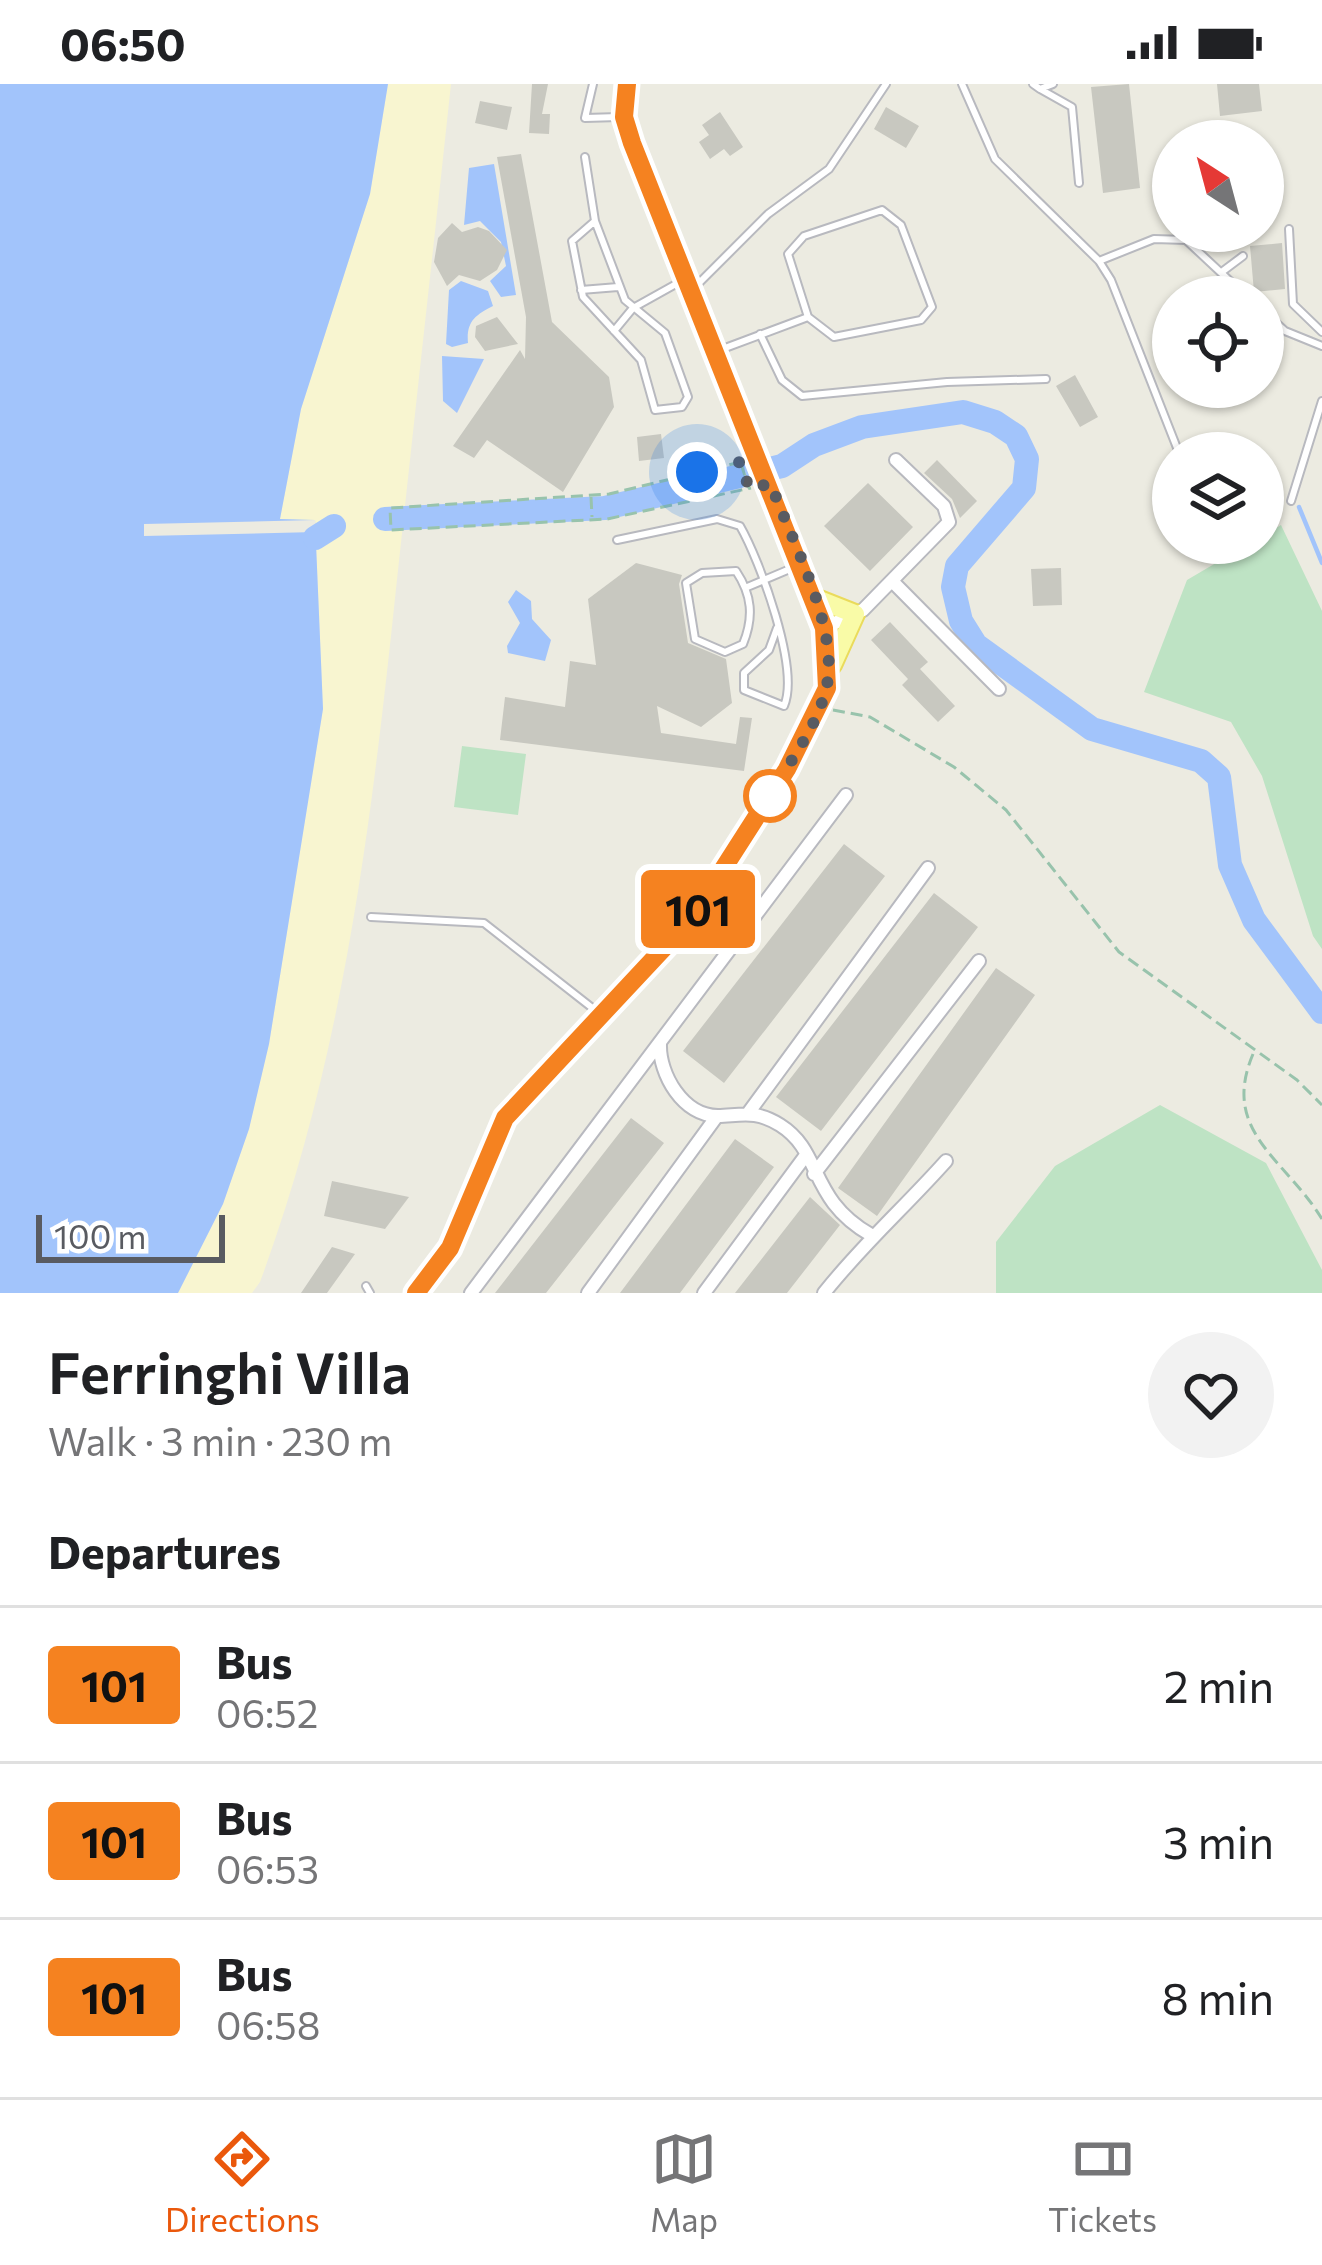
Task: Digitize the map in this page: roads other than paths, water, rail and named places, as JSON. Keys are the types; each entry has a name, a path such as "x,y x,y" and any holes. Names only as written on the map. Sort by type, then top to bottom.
{"main road":[{"path":"627,84 624,117 717,351 750,459 771,484 824,628 828,674"},
{"path":"416,1293 450,1248 505,1118 691,919 820,708 828,674 855,614 812,596"}],"street":[{"path":"824,628 855,614 949,522 944,506 896,460"},
{"path":"892,581 999,689"},
{"path":"471,1293 846,795"},
{"path":"749,1112 928,868"},
{"path":"704,902 744,930"},
{"path":"691,919 731,948"},
{"path":"814,1174 979,961"},
{"path":"660,1042 662,1067 689,1105 717,1116 749,1112 790,1131 802,1141 830,1204 871,1235"},
{"path":"588,1293 717,1116"},
{"path":"704,1293 806,1155"},
{"path":"824,1293 871,1235 887,1227 946,1160"}],"lane":[{"path":"593,84 585,118 624,117"},
{"path":"613,332 633,308 690,284 768,214 829,169 886,84"},
{"path":"962,84 995,159 1100,261 1170,432"},
{"path":"1036,86 1053,84"},
{"path":"1036,86 1072,107 1079,183"},
{"path":"585,157 595,221 618,287 633,308 668,339 686,406 655,410 641,360 581,290 572,242 595,221"},
{"path":"870,211 894,215 931,298 928,315 845,338 825,332 808,316 789,267 794,243 870,211"},
{"path":"1288,229 1293,304 1322,340"},
{"path":"1100,261 1175,237 1195,245 1228,276"},
{"path":"1223,271 1244,256"},
{"path":"581,290 618,287"},
{"path":"717,351 808,316"},
{"path":"1284,330 1322,340"},
{"path":"760,334 782,380 802,396 947,382 1046,380"},
{"path":"1292,501 1322,401"},
{"path":"617,540 729,519 746,536 761,582 777,628 787,658 784,706 744,690 744,673 769,650 777,628"},
{"path":"745,588 800,565"},
{"path":"732,571 745,588 752,605 743,644 725,652 697,641 688,581 702,573 732,571"},
{"path":"370,917 484,923 603,1016"}],"water":[{"path":"0,84 388,84 370,194 301,409 280,519 315,520 323,709 269,1044 249,1129 223,1204 178,1293 0,1293"},
{"path":"494,164 516,295 501,297 490,281 506,266 501,242 480,221 464,225 469,168"},
{"path":"461,281 488,291 493,306 473,320 468,343 452,347 446,344 449,290"},
{"path":"442,356 484,359 457,413 443,401"},
{"path":"516,590 531,601 532,619 551,640 545,661 508,653 520,623 508,602"}],"waterway":[{"path":"385,519 605,508 782,466 814,445 862,427 963,412 995,422 1016,436 1027,459 1024,488 957,566 953,587 961,621 976,645 1092,729 1201,761 1219,777 1230,865 1254,920 1322,1012"},
{"path":"1299,507 1322,563"},
{"path":"315,538 334,526"}]}
